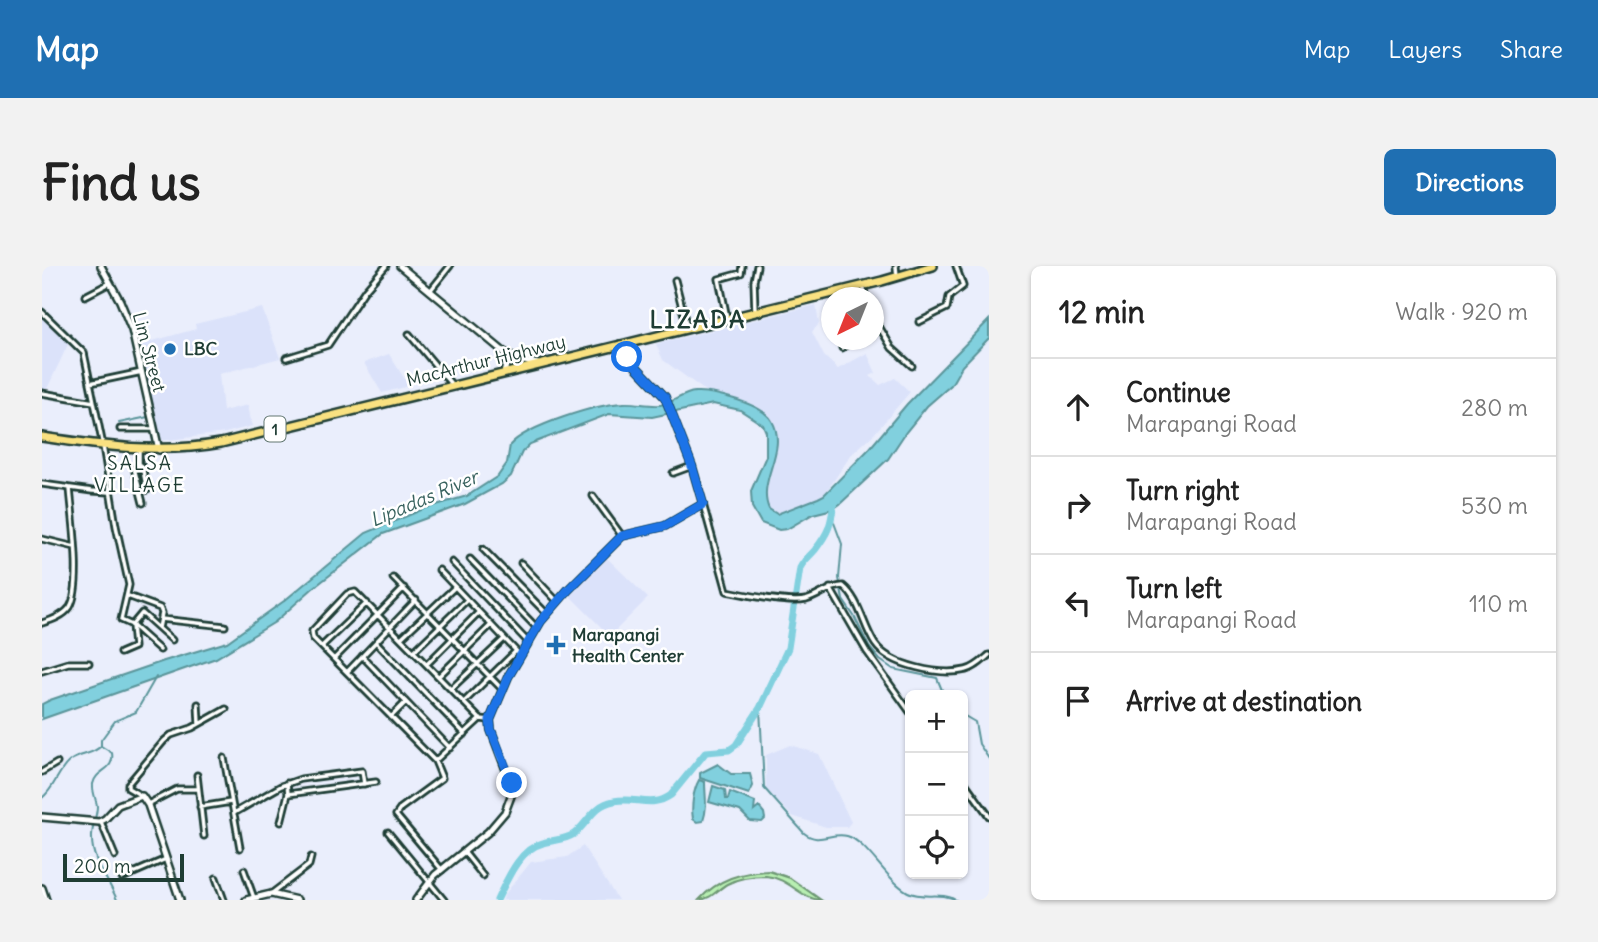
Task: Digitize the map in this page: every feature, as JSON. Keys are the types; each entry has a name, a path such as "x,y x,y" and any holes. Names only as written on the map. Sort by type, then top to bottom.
{"highway":[{"name":"MacArthur Highway","path":"42,437 103,446 159,450 221,443 933,266"}],"street":[{"name":"Lim Street","path":"101,266 132,330 159,450"},
{"path":"286,358 328,345 365,290 386,266"},
{"path":"400,266 504,352 520,360 538,364"},
{"path":"430,291 450,266"},
{"path":"727,318 719,279 741,273 742,266"},
{"path":"755,311 754,281 757,266"},
{"path":"896,266 897,277"},
{"path":"919,322 947,308 949,297 963,286 956,266"},
{"path":"675,280 687,327"},
{"path":"85,296 110,283"},
{"path":"42,312 83,351 128,578 128,596 121,620 132,625 160,650"},
{"path":"410,334 452,385"},
{"path":"884,336 892,348 912,366"},
{"path":"620,344 624,354 659,388 667,401 692,466 727,591 803,600 841,586 852,596 876,645 889,659 945,672 967,670 989,655"},
{"path":"504,352 507,361 504,373"},
{"path":"90,383 142,372"},
{"path":"42,393 94,402"},
{"path":"120,429 155,429"},
{"path":"139,449 139,464 142,466 146,490 140,492 143,502"},
{"path":"673,473 692,466"},
{"path":"42,484 110,492"},
{"path":"42,615 43,623 66,612 75,590 75,547 70,488"},
{"path":"593,496 622,536"},
{"path":"464,702 518,653 557,601 622,536 665,526 703,504"},
{"path":"42,539 75,547"},
{"path":"483,549 547,614"},
{"path":"470,559 537,628"},
{"path":"452,562 528,642"},
{"path":"521,563 557,601"},
{"path":"439,570 518,653"},
{"path":"393,578 502,689"},
{"path":"401,638 455,587"},
{"path":"334,659 404,588"},
{"path":"831,588 867,652 905,705"},
{"path":"442,870 396,816 401,808 442,778 435,761 311,633 347,594 355,592 480,719 490,720"},
{"path":"128,596 158,606 161,610 159,628"},
{"path":"347,672 416,600"},
{"path":"414,651 467,600"},
{"path":"322,646 366,603"},
{"path":"427,664 479,612"},
{"path":"120,653 134,647 132,625 142,613 172,640"},
{"path":"161,619 225,626"},
{"path":"439,677 491,625"},
{"path":"451,689 503,639"},
{"path":"376,642 465,734"},
{"path":"416,900 429,882 499,821 511,796 512,783 491,730 490,720 518,653"},
{"path":"362,656 450,748"},
{"path":"42,671 68,663 89,663"},
{"path":"391,717 406,702"},
{"path":"198,704 199,724"},
{"path":"180,900 148,805 142,796 128,788 129,783 168,738 226,709"},
{"path":"435,761 480,719"},
{"path":"224,758 240,848"},
{"path":"42,772 57,763"},
{"path":"234,813 288,783 321,775 362,771 363,784"},
{"path":"197,775 204,836"},
{"path":"288,794 376,782"},
{"path":"281,821 288,783"},
{"path":"968,787 989,816"},
{"path":"148,805 177,789 198,789"},
{"path":"42,817 96,822 118,805 142,796"},
{"path":"200,807 232,802"},
{"path":"96,822 115,856"},
{"path":"388,832 444,900"},
{"path":"464,852 483,876"},
{"path":"246,900 271,894 309,865 311,857"},
{"path":"122,878 166,859"},
{"path":"244,870 254,899"},
{"path":"216,878 223,900"},
{"path":"42,888 46,900"},
{"path":"271,894 297,900"}],"shaded area":[{"path":"816,305 819,324 812,332 824,356 838,369 867,353 876,373 870,376 880,385 895,378 910,392 874,434 851,455 824,495 777,514 769,509 765,496 777,446 774,425 766,413 708,393 663,360 656,344"},
{"path":"262,308 280,358 219,374 223,411 248,405 252,426 225,433 160,441 138,345 196,329 195,324"},
{"path":"42,315 70,340 46,391 42,391"},
{"path":"389,354 409,386 382,393 364,363"},
{"path":"605,556 648,598 610,636 568,594"},
{"path":"790,745 819,754 851,822 847,827 826,827 792,816 766,789 766,755"},
{"path":"583,846 618,900 503,900 504,895 531,862 567,857"}],"green space":[{"path":"769,871 790,878 821,900 808,897 782,881 766,876 736,880 699,900 714,887 731,878"}],"water":[{"path":"989,320 989,338 962,366 951,385 927,406 888,459 833,509 813,514 787,529 779,530 761,523 752,507 751,491 766,456 766,432 763,425 740,410 713,404 652,417 609,414 530,444 522,452 511,476 502,484 465,504 383,534 312,589 275,622 216,658 42,719 42,704 50,700 227,642 284,601 366,533 426,508 467,496 498,476 507,463 510,445 518,438 580,412 623,403 660,405 695,392 737,400 767,415 776,432 777,443 766,488 769,509 777,514 818,498 870,448 907,404"},
{"path":"718,764 731,774 750,774 753,786 749,794 700,778 700,773"},
{"path":"699,780 705,782 706,806 703,821 697,822 693,819 692,804"},
{"path":"713,786 725,790 726,799 730,792 755,802 754,811 759,807 765,819 762,822 750,821 740,811 709,802"}],"waterway":[{"path":"119,423 148,417"},
{"path":"497,900 515,866 535,846 574,834 596,810 607,803 664,799 671,795 706,752 729,750 736,745 760,708 788,648 800,568 826,533 834,502"},
{"path":"833,520 842,544 839,578 843,600 869,647 880,660 893,669 937,678 942,690"},
{"path":"117,900 93,848 92,835 97,806 93,784 112,759 112,753 101,746 101,740 115,721 136,712 156,677"},
{"path":"760,708 764,788 804,833 815,838 841,835 854,839 908,892 956,900"},
{"path":"968,718 975,722 979,744 989,759"},
{"path":"42,798 70,761 101,746"}],"place":[{"name":"LBC","path":"170,349"},
{"name":"Marapangi Health Center","path":"556,645"}],"district":[{"name":"LIZADA","path":"698,320"},
{"name":"SALSA VILLAGE","path":"140,474"}],"route":[{"path":"512,783 491,730 490,720 508,677 541,621 557,601 622,536 673,523 703,504 692,466 665,397 627,357"}],"water label":[{"name":"Lipadas River","path":"424,498"}]}
